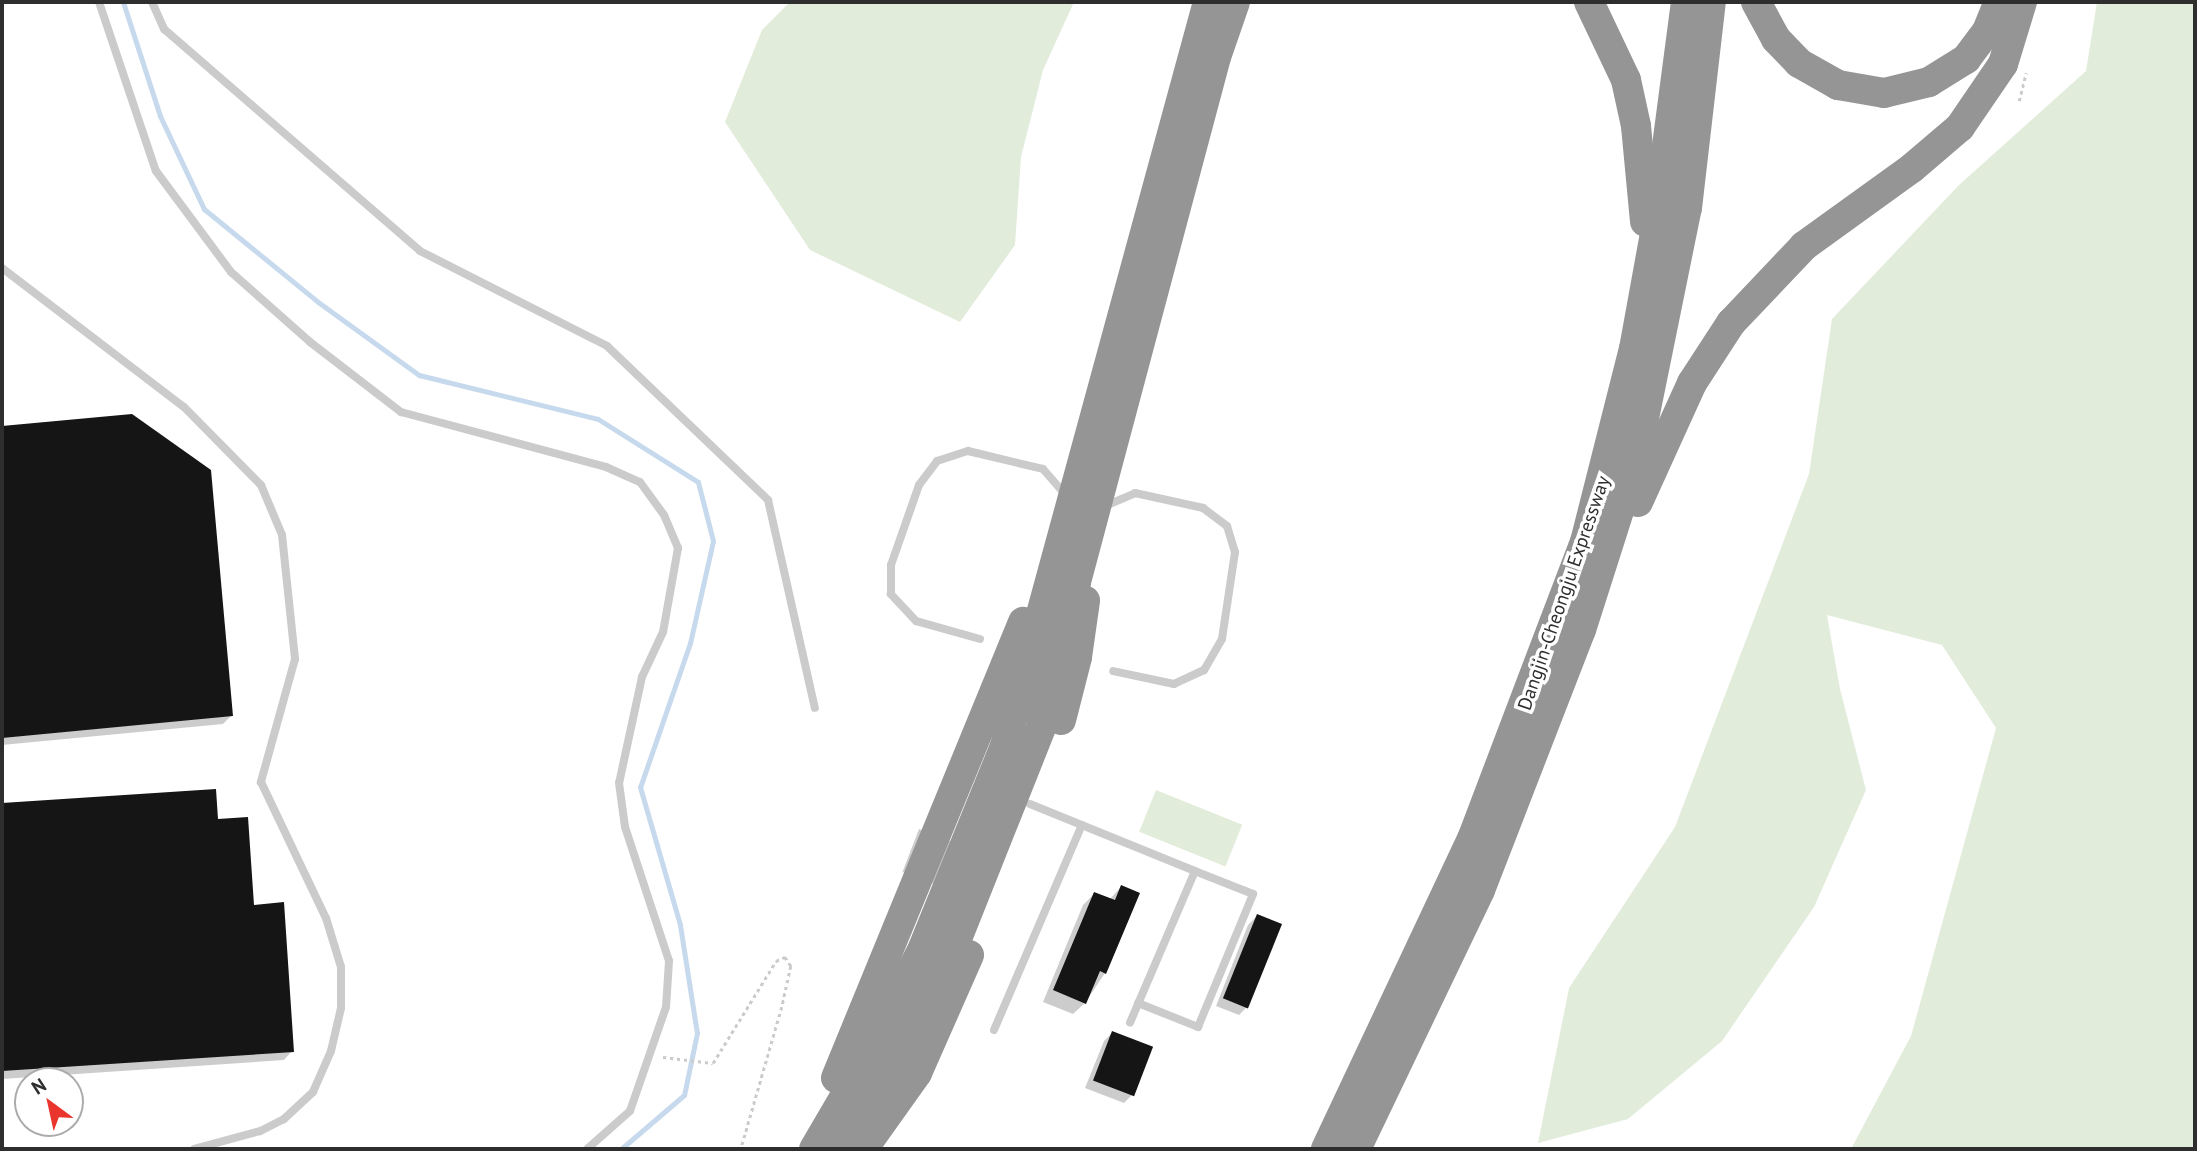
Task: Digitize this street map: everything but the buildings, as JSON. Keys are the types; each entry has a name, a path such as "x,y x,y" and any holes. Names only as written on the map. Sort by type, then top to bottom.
{"highway":[{"path":"844,1149 924,993 1015,770 1056,648 1079,516 1208,2"},
{"path":"814,1149 865,1062 923,948 984,800 1015,716 1079,516 1216,57 1235,2"},
{"path":"1216,57 1244,2"},
{"path":"1590,2 1620,62 1636,126 1646,284"},
{"name":"Dangjin-Cheongju Expressway","path":"1326,1149 1442,910 1531,692 1609,460 1646,284 1686,2"},
{"name":"Dangjin-Cheongju Expressway","path":"1356,1149 1480,890 1581,630 1640,438 1662,336 1687,208 1711,2"},
{"path":"1756,2 1776,39 1799,63 1838,85 1884,93 1929,82 1966,59 1987,32 1999,2"},
{"path":"1581,630 1674,421 1721,338 1798,251 1912,169 1960,127 2003,64 2022,2"},
{"path":"863,1149 903,1097 936,1036 1030,804 1073,679 1082,633 1079,516"},
{"path":"801,1149 864,1016 1079,516"},
{"path":"807,1149 883,1009 934,887 1079,516"},
{"path":"850,1149 920,1030 1041,733 1071,637 1079,516"}],"lane":[{"path":"99,2 156,171 231,272 310,342 401,412 606,467 640,482 664,515 678,548 675,584 663,632 642,677 619,783 625,827 669,961 666,1007 630,1111 587,1149"},
{"path":"152,2 164,29 420,251 607,346 768,500 815,708"},
{"path":"2,268 184,407 261,485 282,535 295,659 261,782 326,918 341,967 341,1008 331,1051 313,1092 284,1119 260,1131 194,1149"},
{"path":"980,639 916,621 891,594 891,565 923,477 953,453 977,452 1047,471 1079,516 1117,497 1144,493 1209,510 1227,526 1235,545 1222,639 1204,670 1174,684 1113,671"},
{"path":"1030,804 1253,894 1198,1027 1138,1003"},
{"path":"994,1030 1082,825"},
{"path":"1130,1023 1195,871"}],"path":[{"path":"650,1055 695,1063 713,1063 776,961 785,957 791,967 782,1007 741,1149"}],"green space":[{"path":"790,2 1074,2 1043,70 1021,157 1015,245 960,322 810,250 725,122 762,30"},
{"path":"2097,2 2195,2 2195,1149 1851,1149 1911,1036 1996,728 1942,645 1827,615 1840,689 1866,790 1814,907 1722,1041 1628,1119 1538,1143 1569,988 1675,827 1809,474 1832,319 1959,185 2086,71"},
{"path":"1156,790 1242,825 1225,867 1139,832"}],"waterway":[{"path":"123,2 160,116 204,209 318,302 419,375 598,419 698,482 713,541 690,643 640,787 680,925 697,1033 684,1095 621,1149"}]}
